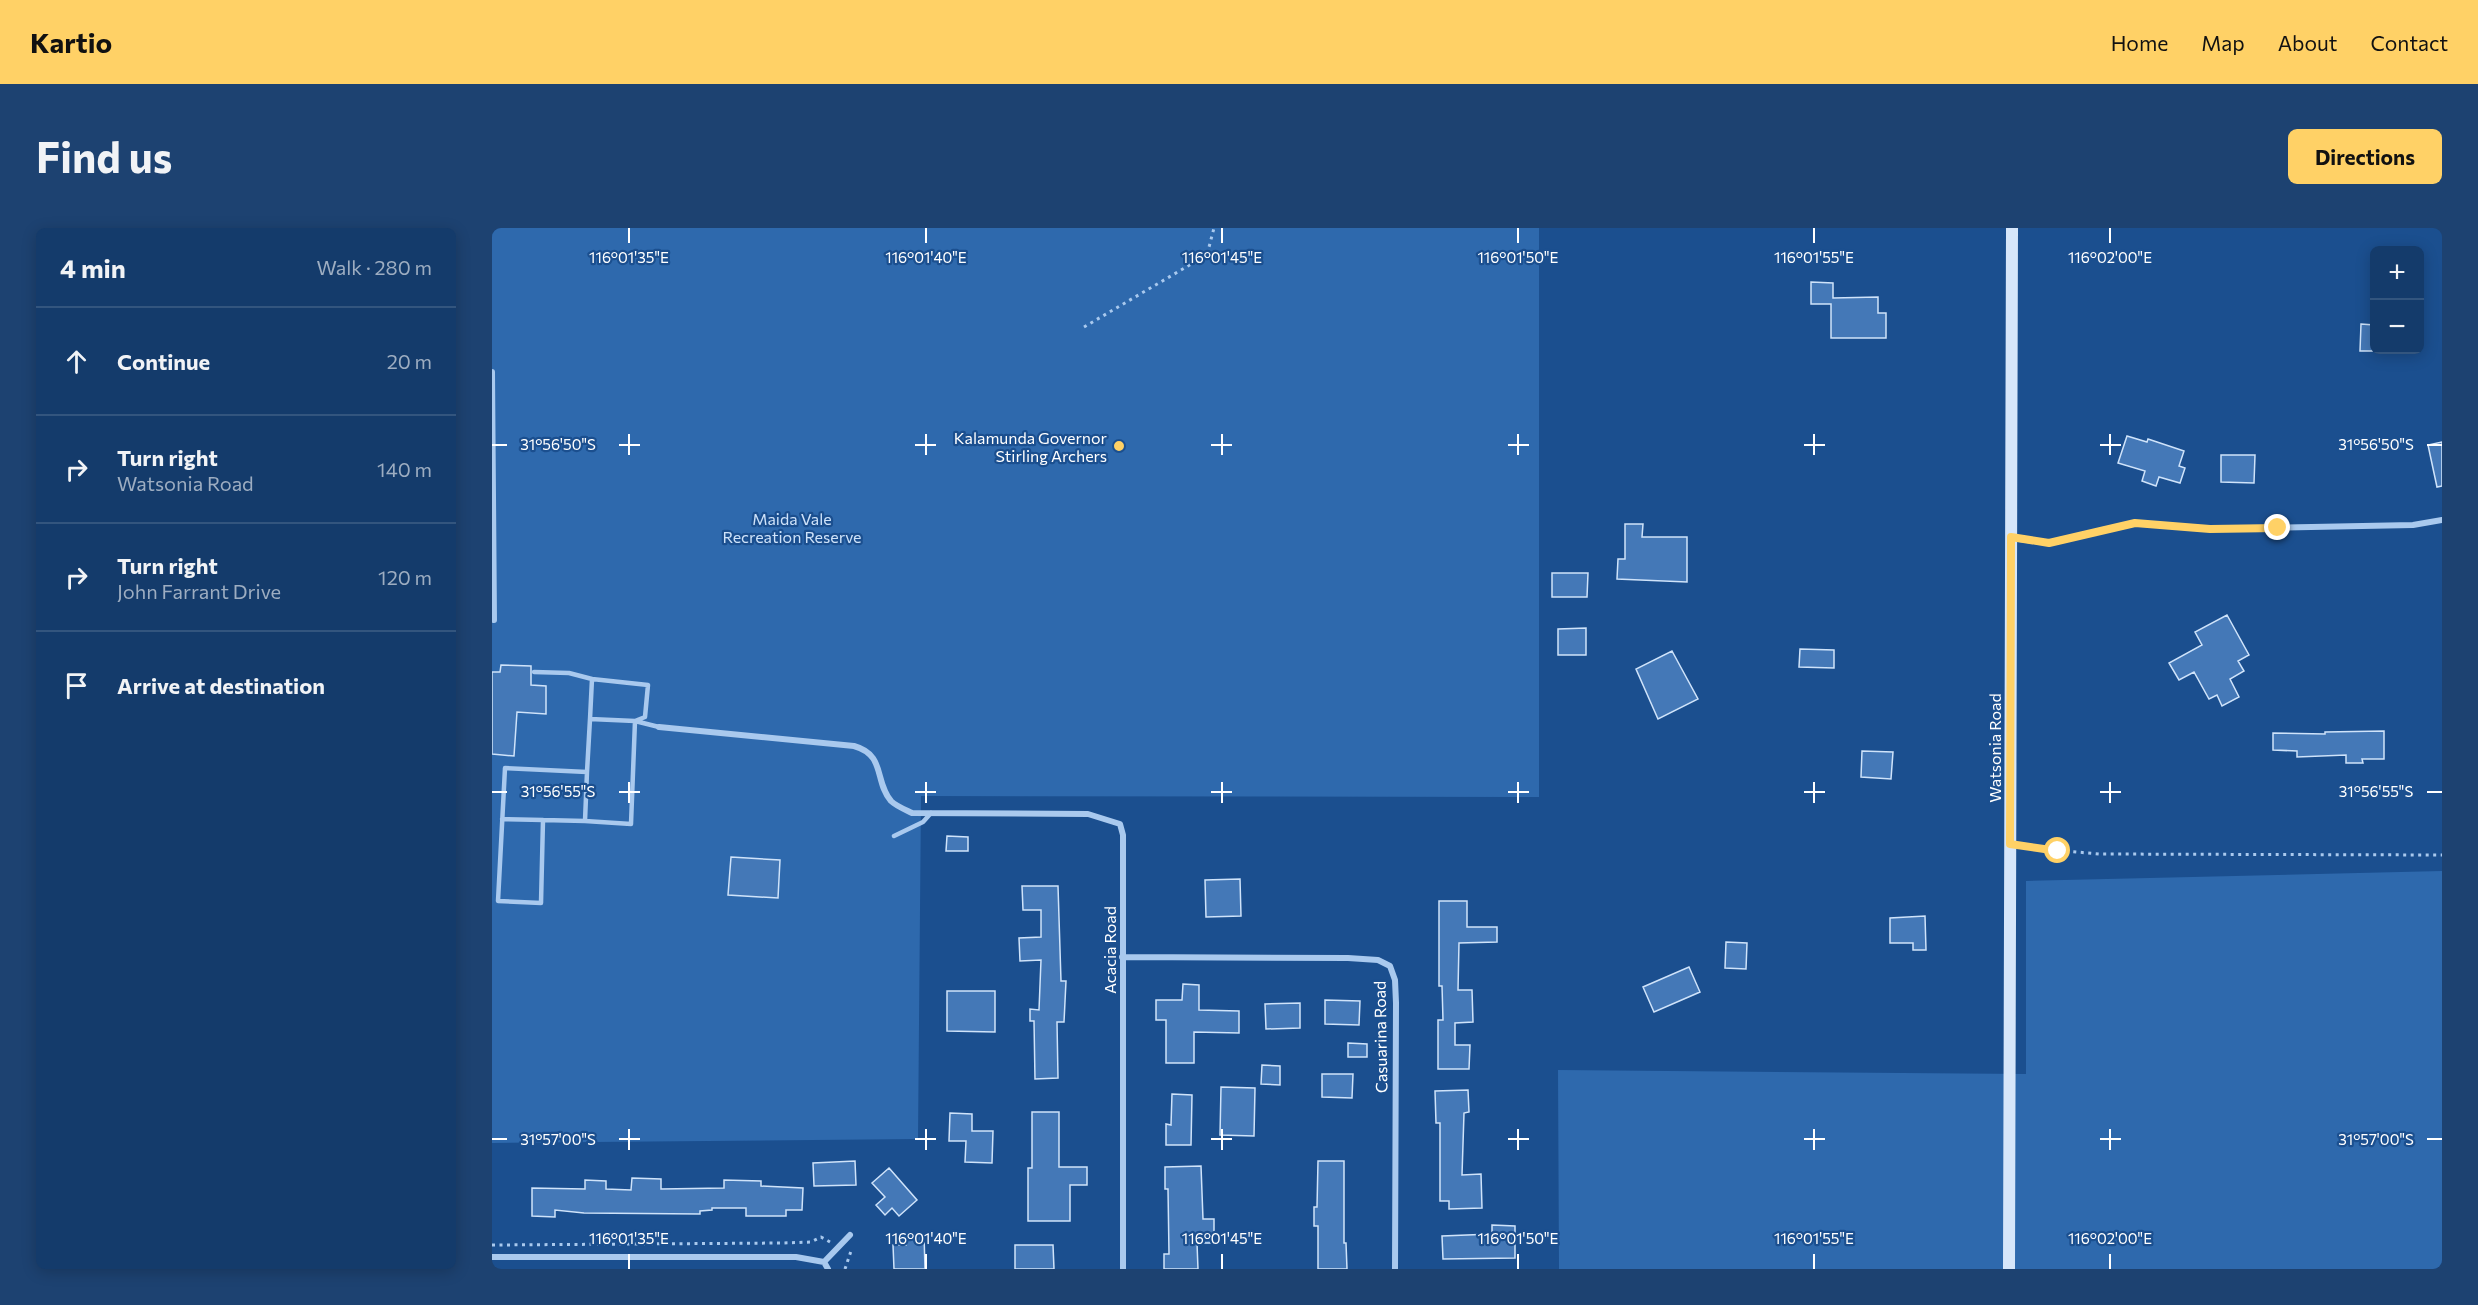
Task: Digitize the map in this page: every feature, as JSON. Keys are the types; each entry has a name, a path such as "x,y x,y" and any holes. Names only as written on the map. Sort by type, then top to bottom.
{"street":[{"name":"Watsonia Road","path":"2009,1269 2012,228"},
{"path":"492,372 494,620"},
{"path":"2011,537 2049,543 2135,523 2210,529 2413,525 2442,520"},
{"path":"659,727 866,749 874,758 892,801 912,813 930,813"},
{"name":"Acacia Road","path":"930,813 1088,814 1120,824 1123,835 1123,1269"},
{"name":"Casuarina Road","path":"1122,957 1348,958 1378,960 1390,966 1395,980 1396,1003 1395,1269"},
{"path":"824,1262 850,1235"},
{"path":"492,1257 796,1257 824,1262"},
{"path":"824,1262 828,1269"}],"lane":[{"path":"534,672 568,673 592,679 648,685 645,717 635,720"},
{"path":"585,821 592,679"},
{"path":"590,718 635,720 659,727"},
{"path":"502,819 631,824 635,720"},
{"path":"543,820 541,903 498,901 505,768 587,772"},
{"path":"894,836 923,822 930,813"}],"path":[{"path":"1084,327 1193,263 1208,251 1214,228"},
{"path":"2010,844 2099,854 2442,855"},
{"path":"492,1245 783,1244 811,1242 821,1237 850,1252"},
{"path":"846,1269 850,1252 855,1245"}],"green space":[{"name":"Maida Vale Recreation Reserve","path":"492,228 1539,228 1539,797 921,796 918,1139 492,1143"},
{"path":"2442,871 2442,1269 1559,1269 1558,1070 2026,1074 2026,881"}],"building":[{"path":"1811,282 1833,283 1833,298 1878,297 1878,313 1886,313 1886,338 1831,338 1831,304 1811,304"},
{"path":"2361,324 2370,325 2370,351 2360,351"},
{"path":"2127,436 2147,442 2148,439 2184,451 2179,466 2185,468 2180,483 2159,477 2156,486 2142,481 2145,471 2118,463"},
{"path":"2442,442 2442,486 2437,487 2428,445"},
{"path":"2221,455 2255,455 2254,483 2221,482"},
{"path":"1625,524 1643,524 1642,537 1687,537 1687,582 1617,579 1618,559 1625,559"},
{"path":"1552,573 1588,573 1587,597 1552,597"},
{"path":"2227,615 2249,655 2238,661 2244,671 2230,679 2239,697 2222,706 2217,695 2209,699 2194,672 2179,680 2169,663 2202,645 2195,632"},
{"path":"1586,628 1586,655 1558,655 1558,629"},
{"path":"1800,649 1834,650 1834,668 1799,667"},
{"path":"1672,651 1698,699 1658,719 1636,669"},
{"path":"501,665 531,666 531,685 546,686 546,714 517,712 514,756 492,754 492,672 500,672"},
{"path":"2384,731 2384,759 2362,759 2363,763 2346,763 2346,755 2297,757 2297,751 2273,750 2273,733 2325,734 2325,732"},
{"path":"1862,751 1893,752 1891,779 1861,777"},
{"path":"947,836 968,837 968,851 946,851"},
{"path":"731,857 780,860 778,898 728,895"},
{"path":"1240,879 1241,916 1206,917 1205,880"},
{"path":"1022,886 1058,886 1061,981 1066,981 1064,1022 1057,1022 1058,1078 1035,1079 1034,1021 1030,1021 1030,1009 1039,1010 1041,960 1020,961 1019,938 1041,937 1041,910 1023,910"},
{"path":"1439,901 1467,901 1467,927 1497,927 1497,942 1459,943 1458,990 1472,990 1473,1022 1455,1023 1455,1045 1470,1045 1469,1069 1438,1069 1438,1020 1443,1020 1442,986 1439,986"},
{"path":"1925,916 1926,950 1913,950 1913,943 1890,943 1890,918"},
{"path":"1726,942 1747,943 1746,969 1725,968"},
{"path":"1689,967 1700,992 1654,1012 1643,987"},
{"path":"1183,984 1199,985 1199,1010 1239,1011 1239,1033 1194,1032 1194,1063 1166,1063 1166,1020 1156,1020 1156,1000 1182,1000"},
{"path":"947,991 995,991 995,1032 947,1031"},
{"path":"1325,1000 1360,1001 1359,1025 1325,1024"},
{"path":"1300,1003 1300,1028 1266,1029 1265,1004"},
{"path":"1348,1043 1367,1044 1367,1057 1348,1057"},
{"path":"1262,1065 1280,1066 1280,1085 1261,1084"},
{"path":"1322,1074 1353,1074 1352,1098 1322,1097"},
{"path":"1221,1087 1255,1088 1254,1136 1220,1135"},
{"path":"1468,1090 1469,1112 1464,1113 1462,1175 1481,1174 1482,1208 1449,1209 1449,1201 1440,1201 1440,1123 1436,1123 1435,1091"},
{"path":"1172,1094 1192,1095 1191,1145 1166,1145 1166,1124 1171,1125"},
{"path":"1032,1112 1059,1112 1059,1167 1087,1167 1087,1185 1070,1185 1070,1221 1028,1221 1028,1168 1032,1168"},
{"path":"950,1113 972,1114 972,1131 993,1131 992,1163 965,1162 966,1141 949,1141"},
{"path":"855,1161 856,1185 814,1186 813,1163"},
{"path":"1318,1161 1344,1161 1344,1243 1346,1243 1347,1269 1318,1269 1318,1226 1314,1226 1314,1207 1317,1207"},
{"path":"1201,1166 1203,1219 1214,1219 1214,1243 1197,1243 1198,1269 1164,1269 1164,1254 1169,1254 1168,1189 1165,1189 1165,1167"},
{"path":"889,1168 917,1200 899,1216 892,1208 885,1215 876,1205 885,1197 872,1183"},
{"path":"632,1178 661,1179 661,1189 724,1188 724,1180 761,1181 761,1186 803,1188 802,1210 786,1210 786,1216 746,1216 746,1208 712,1208 712,1210 700,1211 700,1214 584,1213 555,1210 555,1217 532,1216 532,1188 585,1189 585,1180 606,1181 606,1189 631,1190"},
{"path":"1492,1225 1515,1226 1515,1258 1443,1259 1442,1236 1492,1234"},
{"path":"906,1234 924,1234 925,1269 894,1269 893,1245 906,1245"},
{"path":"1015,1245 1053,1245 1054,1269 1015,1269"}],"place":[{"name":"Kalamunda Governor Stirling Archers","path":"1119,446"}],"route":[{"path":"2058,851 2010,844 2011,537 2049,543 2135,523 2210,529 2278,528"}]}
